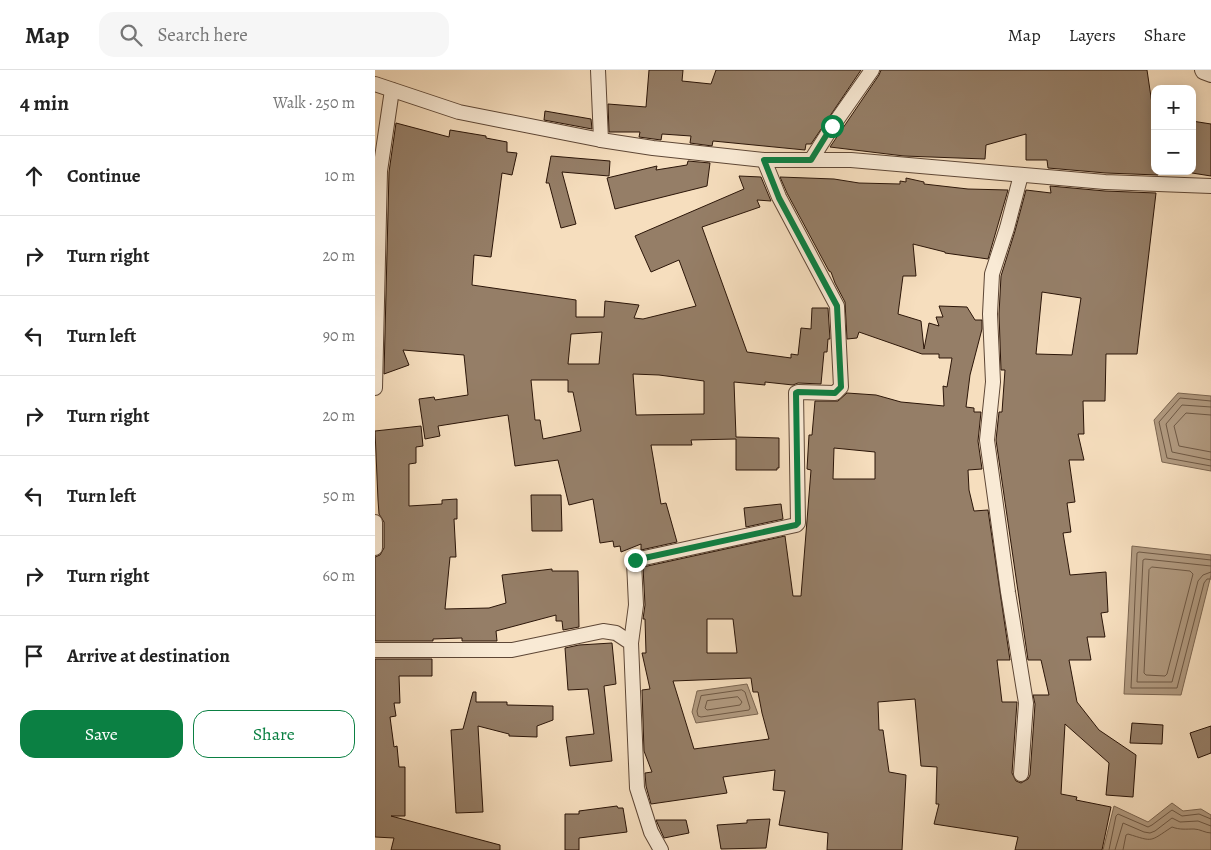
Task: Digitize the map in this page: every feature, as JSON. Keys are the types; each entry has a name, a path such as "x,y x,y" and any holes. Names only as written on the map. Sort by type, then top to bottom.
{"street":[{"path":"598,70 601,140"},
{"path":"811,160 832,126 873,70"},
{"path":"1202,70 1211,75"},
{"path":"375,84 459,112 601,140 653,148 764,160 851,160 1105,182 1211,186"},
{"path":"375,388 380,171 392,90"},
{"path":"661,850 651,832 637,788 631,643 637,605 633,562 635,560 796,525 798,523 796,393 835,393 841,387 837,306 779,198 764,160"},
{"path":"1021,175 992,274 990,314 993,382 987,440 1007,592 1025,703 1021,774"},
{"path":"375,522 375,548"},
{"path":"375,650 512,650 603,631 616,633 631,643"}],"water":[{"path":"1178,393 1211,396 1211,471 1162,462 1154,420"},
{"path":"1132,546 1211,555 1211,575 1181,695 1124,694"},
{"path":"747,684 758,714 696,723 692,712 697,691"},
{"path":"1172,803 1183,811 1201,809 1211,815 1211,850 1103,850 1114,806 1148,822"}],"building":[{"path":"649,70 683,70 682,81 711,84 716,70 861,70 811,144 806,144 805,150 713,141 712,146 690,143 691,136 662,134 661,140 639,137 640,132 609,132 608,104 646,107"},
{"path":"881,70 1147,70 1151,97 1151,175 1048,168 1047,160 1026,160 1026,134 986,145 985,159 904,156 830,147"},
{"path":"545,111 591,119 592,129 544,120"},
{"path":"1196,122 1211,124 1211,176 1196,174"},
{"path":"396,123 449,137 450,130 486,136 486,138 507,142 507,152 517,153 512,175 502,173 491,257 474,255 472,285 576,300 576,317 604,317 605,301 639,305 634,318 643,319 696,306 679,260 651,272 635,236 744,189 739,176 761,177 771,201 757,200 760,207 702,227 747,352 791,358 791,354 798,355 801,328 811,329 812,308 828,308 830,339 828,339 827,352 824,352 821,384 798,383 793,385 765,382 765,385 734,382 736,437 779,438 779,468 777,470 736,470 736,439 691,440 692,445 651,445 661,504 666,503 677,542 641,550 641,544 621,552 620,546 614,547 613,541 600,543 593,499 569,505 558,460 515,466 508,415 438,426 440,436 425,439 419,399 434,397 435,400 468,395 464,355 403,350 409,365 384,374 389,172","holes":["602,332 599,364 568,364 571,334","633,374 659,375 704,381 704,414 636,415","531,380 568,380 568,392 573,392 581,431 543,439 540,420 535,420"]},
{"path":"551,156 610,161 609,176 562,172 576,224 561,228 549,183 546,183"},
{"path":"688,161 710,163 707,186 615,209 607,178 657,166 656,170 687,165"},
{"path":"780,177 900,184 900,181 906,182 906,178 924,182 924,184 968,189 1008,190 988,259 945,253 913,244 916,276 903,276 898,314 921,321 924,349 929,323 939,326 936,317 943,317 939,306 967,307 975,320 982,320 982,329 970,375 966,407 974,408 974,412 981,412 978,441 982,469 968,470 969,490 974,511 988,510 1010,660 997,660 1002,702 1017,702 1012,773 1016,781 1021,783 1028,779 1030,775 1035,704 1033,695 1049,695 1041,660 1028,660 996,440 999,412 1002,412 1005,370 1001,370 999,314 1001,276 1026,190 1051,193 1050,186 1156,193 1137,354 1106,354 1105,401 1083,401 1084,434 1078,434 1084,460 1069,460 1075,502 1067,503 1071,532 1063,533 1070,575 1106,572 1108,612 1101,613 1105,637 1087,637 1091,660 1069,660 1077,702 1099,730 1136,755 1133,797 1106,795 1109,763 1065,724 1061,794 1077,797 1076,800 1111,807 1102,850 1015,850 1018,837 934,824 939,804 936,804 937,767 921,766 915,699 878,702 879,730 883,730 889,772 906,775 902,850 827,850 828,833 779,825 785,791 773,790 775,770 723,777 727,793 651,804 645,773 652,772 644,751 642,690 650,689 642,653 646,653 645,619 643,619 645,605 643,567 785,536 793,596 801,596 811,470 807,469 809,435 812,435 815,401 838,401 847,393 876,395 901,402 944,406 943,386 947,387 952,358 939,358 939,354 922,354 859,332 857,338 847,339 845,302 831,272","holes":["1042,292 1081,298 1072,355 1036,354","834,448 875,452 875,479 833,479","707,619 733,619 737,653 707,653","751,678 753,692 758,692 769,739 694,749 673,681"]},
{"path":"421,426 423,446 416,447 416,463 409,464 409,506 442,504 442,500 457,499 457,519 454,519 456,557 450,557 445,609 489,608 506,603 502,575 552,569 552,571 578,571 579,627 563,630 562,621 556,621 556,615 496,631 497,641 462,641 462,638 433,639 433,641 375,641 375,557 380,555 384,548 384,522 379,514 375,431"},
{"path":"531,495 561,495 562,531 532,531"},
{"path":"781,504 783,519 746,527 744,508"},
{"path":"612,643 616,684 604,686 612,761 570,766 566,737 594,734 588,689 568,690 565,648 579,645"},
{"path":"375,659 432,659 432,676 399,676 400,703 394,703 396,716 390,717 394,747 397,746 399,767 405,767 405,816 391,816 500,845 500,850 391,850 394,838 375,837"},
{"path":"473,692 476,692 476,702 507,702 507,705 553,706 553,720 537,726 537,737 509,736 509,734 478,726 483,812 456,813 451,730 463,729"},
{"path":"1132,723 1163,725 1162,744 1130,743"},
{"path":"1211,726 1211,753 1198,758 1190,733"},
{"path":"617,806 618,808 623,808 627,832 579,838 579,850 565,850 565,814 579,814 579,811"},
{"path":"770,819 766,848 721,849 717,825 747,823 747,820"},
{"path":"656,820 686,820 689,833 664,838"}],"route":[{"path":"635,560 796,525 798,523 796,393 835,393 841,387 837,306 779,198 764,160 811,160 832,126"}]}
